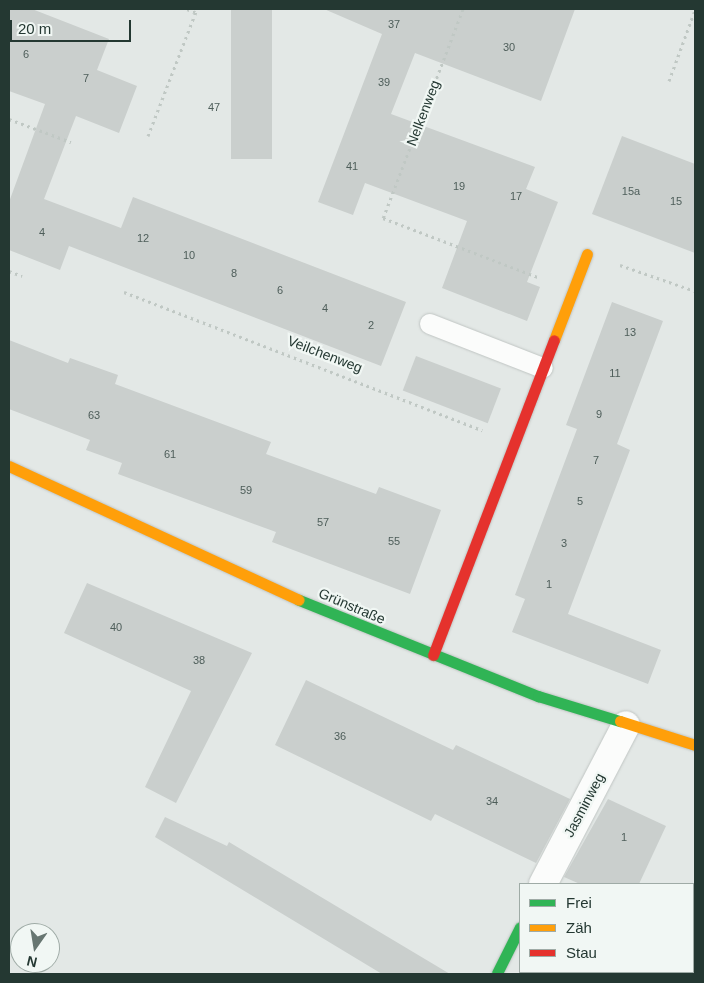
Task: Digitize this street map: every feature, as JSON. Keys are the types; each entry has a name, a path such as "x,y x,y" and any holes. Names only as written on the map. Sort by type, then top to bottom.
{"street":[{"path":"433,655 587,254"},
{"name":"Grünstraße","path":"9,466 239,574 433,655 626,725 695,745"},
{"name":"Jasminweg","path":"544,883 626,725"},
{"path":"497,973 519,929"}],"lane":[{"path":"430,324 543,368"}],"path":[{"path":"148,136 196,10 187,9"},
{"name":"Nelkenweg","path":"463,9 383,218 573,291"},
{"path":"668,81 695,10"},
{"path":"9,119 71,142"},
{"path":"587,254 695,291"},
{"path":"9,271 22,276"},
{"name":"Veilchenweg","path":"124,292 516,443"}],"building":[{"path":"9,9 32,9 109,39 97,70 137,86 119,133 76,116 44,199 121,228 133,197 406,302 381,366 69,246 60,270 9,250 9,202 45,104 9,91"},
{"path":"231,9 272,9 272,159 231,159"},
{"path":"324,9 575,9 541,101 415,53 391,114 535,167 526,189 558,202 527,282 540,287 527,321 442,288 467,221 365,183 353,215 318,202 382,34"},
{"path":"622,136 695,164 695,253 592,214"},
{"path":"612,302 663,321 617,444 630,450 568,614 661,650 648,684 512,632 525,599 515,595 577,429 566,425"},
{"path":"9,340 68,363 70,358 118,375 115,384 271,442 266,454 376,494 379,487 441,510 410,594 272,542 276,532 118,474 122,463 86,450 90,440 9,409"},
{"path":"416,356 501,389 488,423 403,391"},
{"path":"87,583 252,653 176,803 145,787 191,691 64,633"},
{"path":"306,680 453,750 456,745 570,799 536,863 435,814 431,821 275,745"},
{"path":"608,799 666,826 639,883 578,883 564,877"},
{"path":"165,817 227,846 229,842 450,974 382,974 155,837"}],"traffic: fast":[{"path":"299,600 538,696 620,721"},
{"path":"497,973 519,929"}],"traffic: slow":[{"path":"554,340 587,254"},
{"path":"9,466 299,600"},
{"path":"620,721 695,745"}],"traffic: jam":[{"path":"433,655 554,340"}]}
